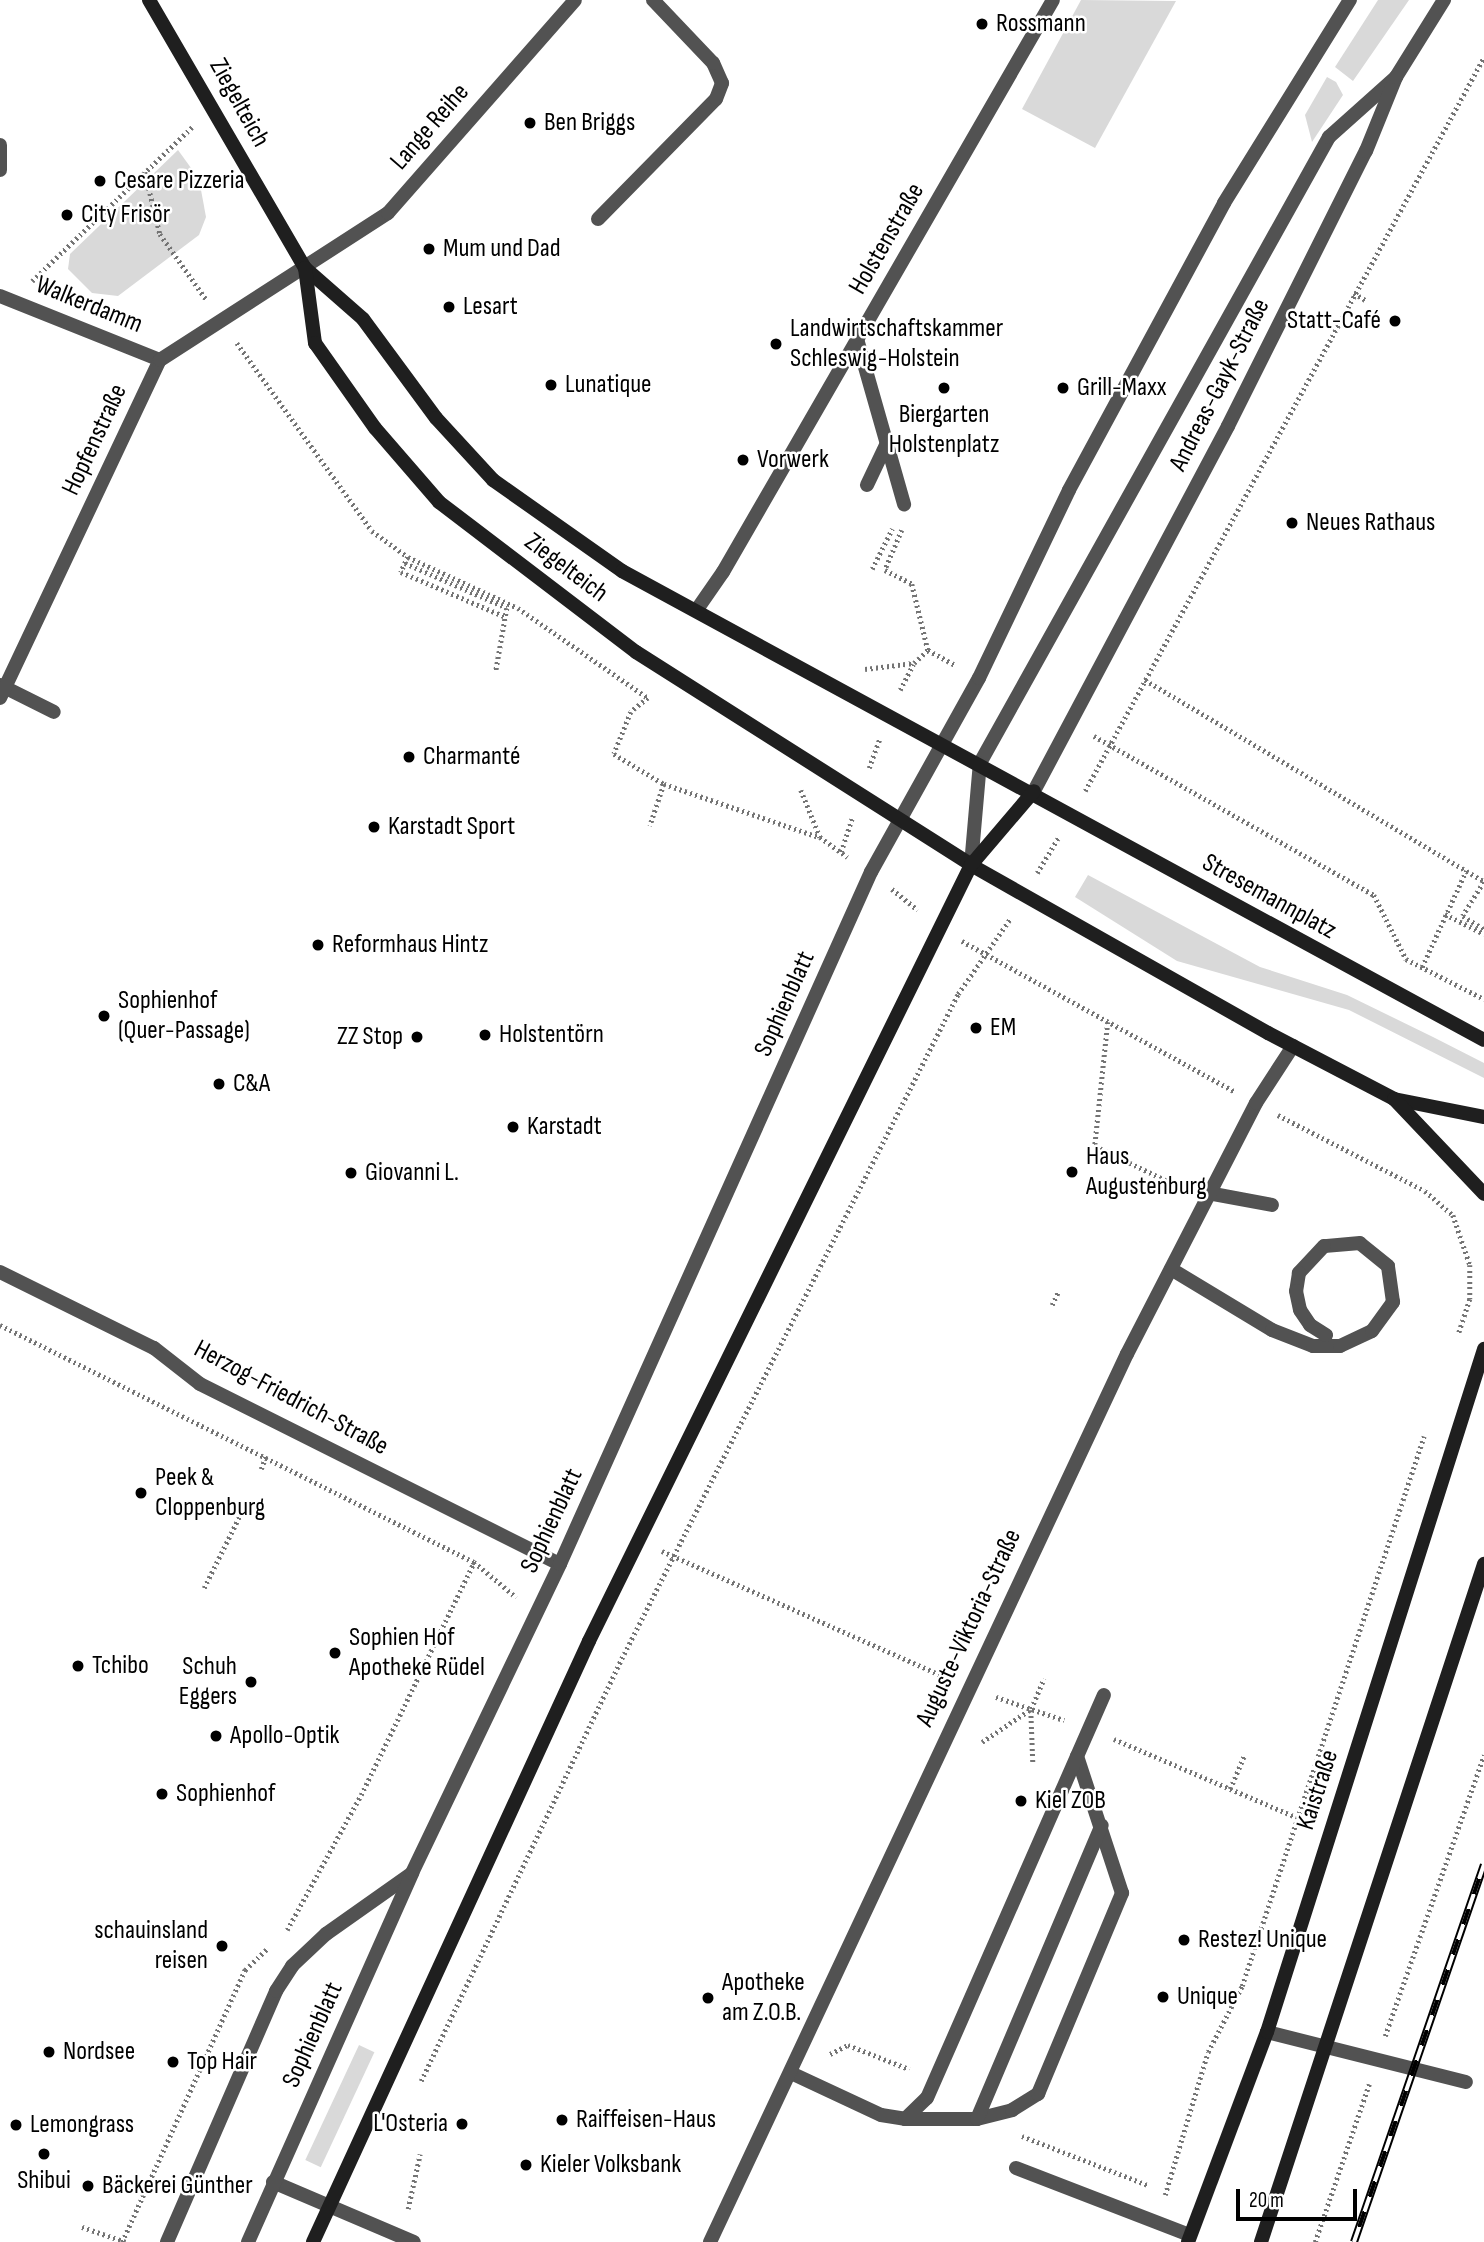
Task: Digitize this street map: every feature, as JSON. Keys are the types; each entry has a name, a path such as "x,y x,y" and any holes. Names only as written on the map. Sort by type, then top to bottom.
{"main road":[{"name":"Ziegelteich","path":"149,0 305,268 363,319 436,418 493,480 622,571 698,608 980,763"},
{"name":"Ziegelteich","path":"305,268 315,344 375,428 439,502 636,652 971,865"},
{"name":"Stresemannplatz","path":"980,763 1073,812 1194,884 1484,1040"},
{"path":"313,2242 639,1541 940,927 971,865 1034,791"},
{"path":"971,865 1293,1046 1394,1099 1484,1117"},
{"path":"1394,1099 1484,1194"},
{"name":"Kaistraße","path":"1189,2238 1267,2032 1484,1349"},
{"path":"1261,2242 1484,1564"}],"street":[{"name":"Lange Reihe","path":"305,268 388,213 575,0"},
{"path":"598,219 716,99 722,83 713,63 653,0"},
{"name":"Holstenstraße","path":"698,608 857,340 1053,0"},
{"path":"943,743 1069,490 1224,203 1350,0"},
{"name":"Andreas-Gayk-Straße","path":"1034,791 1228,426 1366,151 1396,77 1444,0"},
{"path":"971,865 980,763 1329,137 1396,77"},
{"path":"0,145 0,170"},
{"path":"160,360 305,268"},
{"name":"Walkerdamm","path":"6,298 160,360"},
{"path":"857,340 904,504"},
{"name":"Hopfenstraße","path":"2,690 160,360"},
{"path":"867,485 887,443"},
{"path":"2,690 54,712"},
{"name":"Sophienblatt","path":"248,2242 412,1873 560,1564 871,872 943,743"},
{"name":"Auguste-Viktoria-Straße","path":"710,2242 791,2073 967,1687 1206,1196 1256,1103 1293,1046"},
{"path":"1206,1196 1272,1205"},
{"path":"1171,1269 1272,1330 1313,1346 1340,1346 1372,1331 1386,1318 1393,1301 1388,1266 1360,1243 1324,1246 1299,1273 1300,1310 1310,1325 1326,1335"},
{"name":"Herzog-Friedrich-Straße","path":"0,1272 154,1348 200,1384 560,1564"},
{"path":"905,2119 927,2098 1104,1695"},
{"path":"791,2073 881,2115 905,2119 977,2119 1012,2110 1038,2094 1122,1893 1102,1825 1076,1756"},
{"path":"977,2119 1102,1825"},
{"path":"167,2242 276,1991 292,1966 326,1934 412,1873"},
{"path":"1267,2032 1378,2057 1466,2082"},
{"path":"1017,2168 1189,2238"},
{"path":"273,2182 414,2242"}],"path":[{"path":"420,2084 674,1556 958,994 987,957 1073,812 1354,293 1481,68 1484,57"},
{"path":"6,298 213,107"},
{"path":"145,172 160,234 372,531 406,560 507,608 496,671"},
{"path":"1354,293 1367,300"},
{"path":"872,569 904,504 912,507 885,570 912,584 928,650"},
{"path":"406,560 401,572 506,617"},
{"path":"406,560 518,608 648,698"},
{"path":"841,852 888,713 914,663"},
{"path":"1145,680 1484,882 1463,916 1484,931"},
{"path":"631,712 614,754 664,784 820,837 871,872 940,927 987,957 1425,1191 1453,1215 1470,1265 1470,1299 1457,1338"},
{"path":"782,744 820,837"},
{"path":"1111,744 1374,895 1386,913 1396,947 1422,967 1484,999"},
{"path":"650,826 664,784"},
{"path":"1422,967 1466,871"},
{"path":"1445,914 1484,931"},
{"path":"1108,1022 1095,1146 1206,1196"},
{"path":"1101,1163 1106,1151"},
{"path":"1052,1305 1058,1292"},
{"path":"0,1325 474,1562 536,1613"},
{"path":"1156,2223 1208,2052 1242,1986 1426,1429"},
{"path":"261,1469 266,1457"},
{"path":"204,1588 240,1515"},
{"path":"639,1541 967,1687 1089,1728 1296,1817"},
{"path":"82,2227 123,2242 245,1970 286,1931 361,1795 474,1562"},
{"path":"1032,1763 1031,1709 1044,1679"},
{"path":"982,1742 1031,1709"},
{"path":"1315,2242 1484,1755"},
{"path":"1230,1789 1244,1756"},
{"path":"791,2073 848,2045 935,2080"},
{"path":"977,2119 1166,2192"},
{"path":"397,2235 415,2192 420,2154"}],"shaded area":[{"path":"1081,0 1176,1 1095,148 1022,109"},
{"path":"1378,0 1409,0 1353,81 1335,67"},
{"path":"1327,77 1336,82 1343,95 1312,142 1305,115"},
{"path":"178,150 199,179 206,217 199,235 118,296 92,293 68,269 70,254"},
{"path":"1088,875 1260,967 1347,995 1484,1063 1484,1078 1349,1010 1177,961 1075,897"},
{"path":"359,2045 374,2052 321,2167 305,2160"}],"railway":[{"path":"1354,2242 1484,1865"}],"place":[{"name":"Rossmann","path":"982,24"},
{"name":"Ben Briggs","path":"530,123"},
{"name":"Cesare Pizzeria","path":"100,181"},
{"name":"City Frisör","path":"67,215"},
{"name":"Mum und Dad","path":"429,249"},
{"name":"Lesart","path":"449,307"},
{"name":"Statt-Café","path":"1395,321"},
{"name":"Landwirtschaftskammer Schleswig-Holstein","path":"776,344"},
{"name":"Lunatique","path":"551,385"},
{"name":"Biergarten Holstenplatz","path":"944,388"},
{"name":"Grill-Maxx","path":"1063,388"},
{"name":"Vorwerk","path":"743,460"},
{"name":"Neues Rathaus","path":"1292,523"},
{"name":"Charmanté","path":"409,757"},
{"name":"Karstadt Sport","path":"374,827"},
{"name":"Reformhaus Hintz","path":"318,945"},
{"name":"Sophienhof (Quer-Passage)","path":"104,1016"},
{"name":"EM","path":"976,1028"},
{"name":"Holstentörn","path":"485,1035"},
{"name":"ZZ Stop","path":"417,1037"},
{"name":"C&A","path":"219,1084"},
{"name":"Karstadt","path":"513,1127"},
{"name":"Haus Augustenburg","path":"1072,1172"},
{"name":"Giovanni L.","path":"351,1173"},
{"name":"Peek & Cloppenburg","path":"141,1493"},
{"name":"Sophien Hof Apotheke Rüdel","path":"335,1653"},
{"name":"Tchibo","path":"78,1666"},
{"name":"Schuh Eggers","path":"251,1682"},
{"name":"Apollo-Optik","path":"216,1736"},
{"name":"Sophienhof","path":"162,1794"},
{"name":"Kiel ZOB","path":"1021,1801"},
{"name":"Restez! Unique","path":"1184,1940"},
{"name":"schauinsland reisen","path":"222,1946"},
{"name":"Unique","path":"1163,1997"},
{"name":"Apotheke am Z.O.B.","path":"708,1998"},
{"name":"Nordsee","path":"49,2052"},
{"name":"Top Hair","path":"173,2062"},
{"name":"Raiffeisen-Haus","path":"562,2120"},
{"name":"L'Osteria","path":"462,2124"},
{"name":"Lemongrass","path":"16,2125"},
{"name":"Shibui","path":"44,2154"},
{"name":"Kieler Volksbank","path":"526,2165"},
{"name":"Bäckerei Günther","path":"88,2186"}]}
